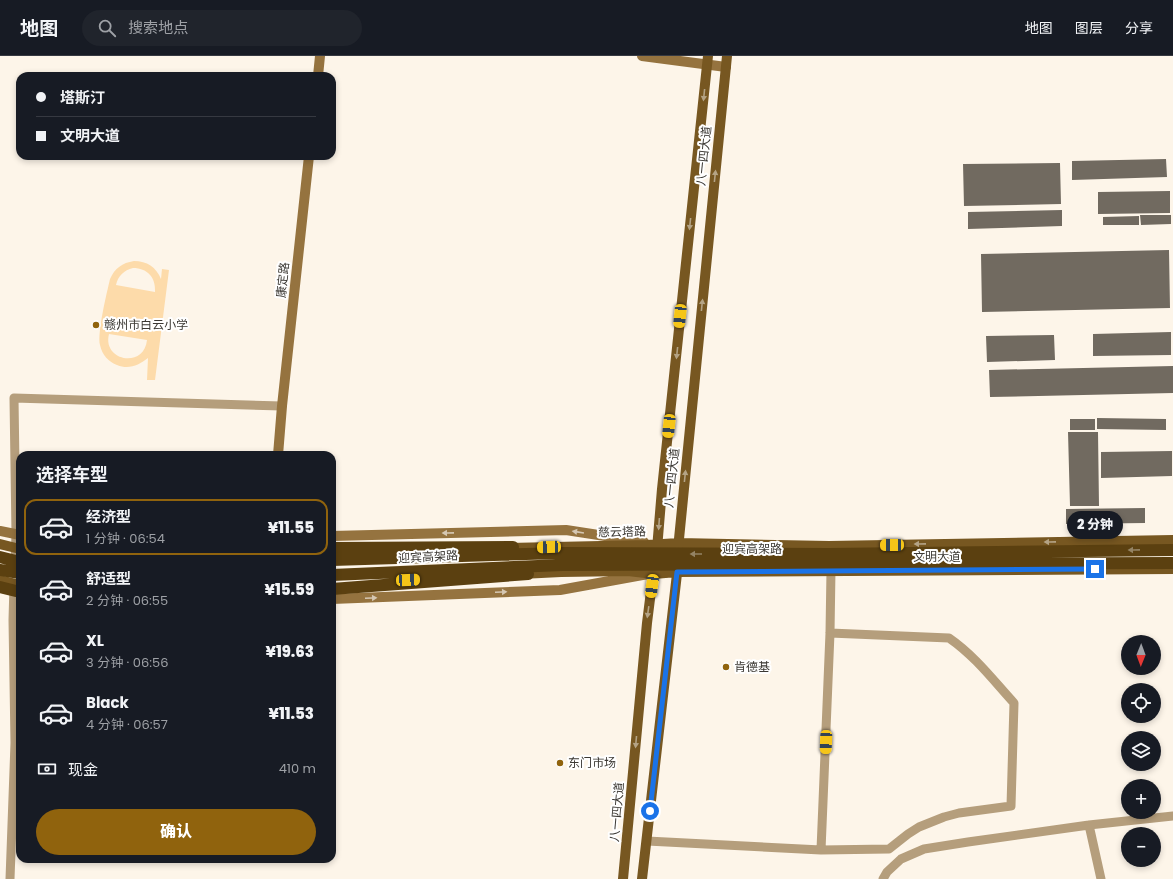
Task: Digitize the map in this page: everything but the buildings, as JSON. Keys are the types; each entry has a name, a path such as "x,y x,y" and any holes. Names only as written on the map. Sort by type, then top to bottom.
{"highway":[{"path":"336,548 564,546"},
{"path":"0,551 16,550"},
{"name":"迎宾高架路","path":"336,560 561,553 829,554 1173,550"},
{"path":"0,557 16,561"},
{"name":"迎宾高架路","path":"336,575 562,565 1173,563"},
{"path":"0,570 16,586"},
{"path":"336,589 561,572"},
{"path":"0,587 16,588"}],"main road":[{"name":"八一四大道","path":"642,879 677,572 678,543 728,56"},
{"name":"八一四大道","path":"623,879 647,623 658,544 662,489 708,60"},
{"name":"文明大道","path":"658,544 678,543 829,546 1173,540"},
{"path":"0,544 16,549"},
{"name":"慈云塔路","path":"336,554 658,544"},
{"name":"文明大道","path":"654,574 677,572 831,570 1173,569"},
{"path":"336,583 561,572 628,571 654,574"},
{"path":"0,580 16,587"}],"street":[{"path":"318,72 320,56"},
{"path":"642,56 708,60 726,67"},
{"name":"康定路","path":"278,451 309,160"},
{"path":"16,466 14,398 282,406"},
{"name":"慈云塔路","path":"336,536 566,530 658,544"},
{"path":"0,531 16,534"},
{"path":"821,850 830,633 831,570"},
{"path":"336,599 560,590 654,574"},
{"path":"0,592 16,588"},
{"path":"16,601 13,620 16,694"},
{"path":"647,841 821,850 889,849 903,837 919,827 944,817 959,813 1011,806 1014,704 977,661 949,638 830,633"},
{"path":"10,879 16,777"},
{"path":"883,879 886,872 901,860 924,849 1090,825 1173,816"},
{"path":"1090,825 1101,879"}],"shaded area":[{"path":"139,261 147,264 154,268 161,279 162,269 169,270 155,380 147,380 148,358 134,366 121,366 114,364 106,358 100,345 99,339 101,322 110,279 117,269 130,262","holes":["133,268 138,268 150,274 154,282 155,292 116,285 122,274","109,334 147,340 144,349 139,355 132,358 124,358 117,355 112,350 108,343"]}],"place":[{"name":"赣州市白云小学","path":"96,325"},
{"name":"肯德基","path":"726,667"},
{"name":"东门市场","path":"560,763"}],"route":[{"path":"650,811 677,572 1095,569"}]}
